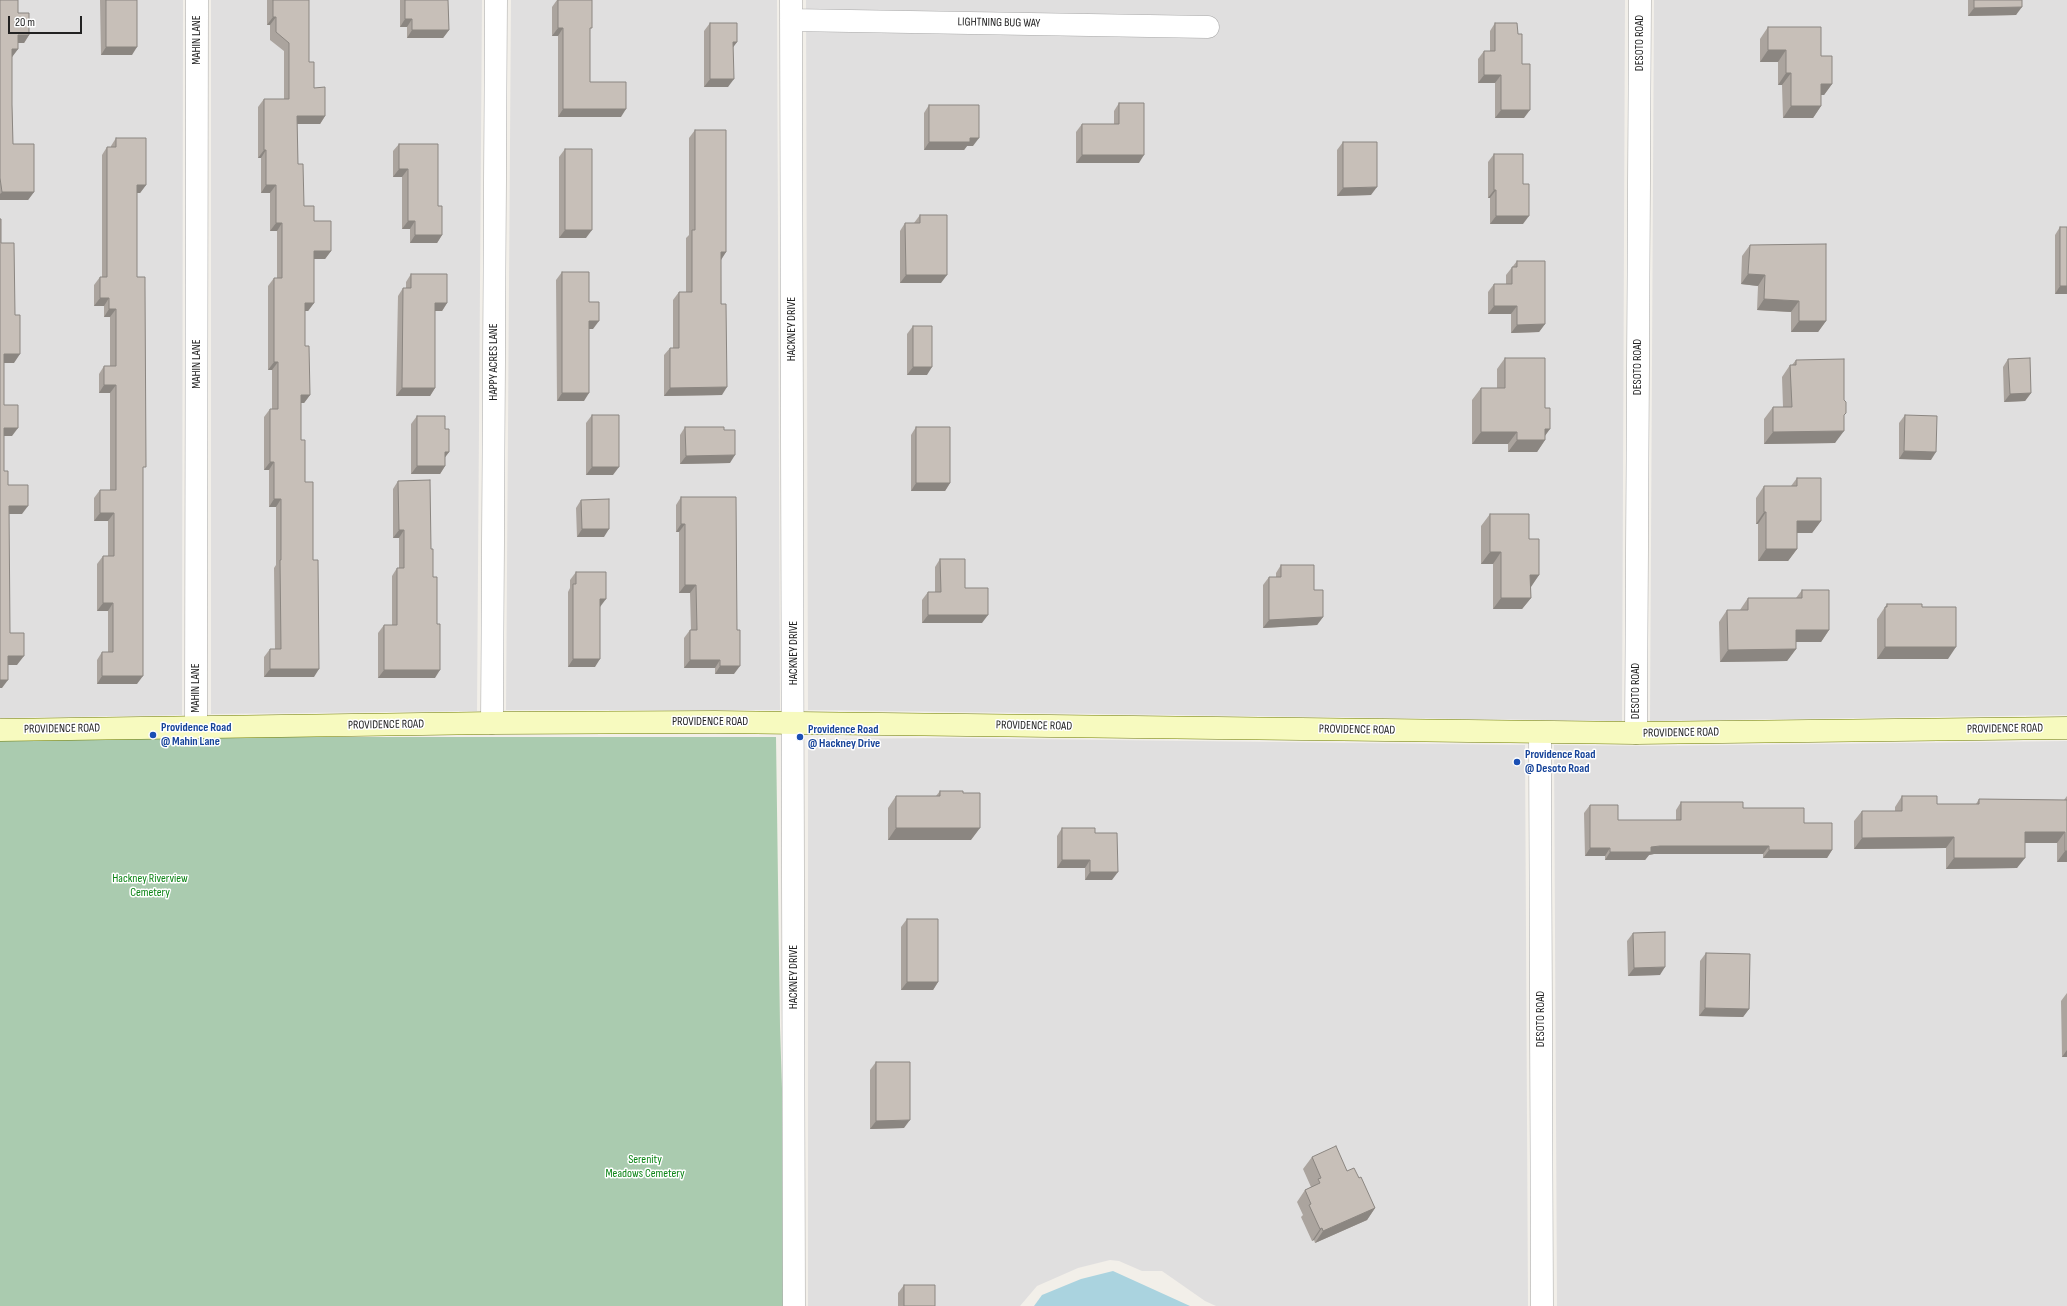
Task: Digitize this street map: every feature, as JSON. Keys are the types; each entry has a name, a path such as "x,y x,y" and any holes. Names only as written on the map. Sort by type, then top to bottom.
{"street":[{"name":"MAHIN LANE","path":"196,727 197,0"},
{"name":"HAPPY ACRES LANE","path":"492,723 496,0"},
{"name":"DESOTO ROAD","path":"1636,733 1640,0"},
{"name":"LIGHTNING BUG WAY","path":"791,10 1208,26"},
{"name":"HACKNEY DRIVE","path":"791,10 794,722 794,1306"},
{"name":"PROVIDENCE ROAD","path":"0,730 492,723 794,722 1636,733 2067,728"},
{"name":"DESOTO ROAD","path":"1540,732 1542,1306"}],"shaded area":[{"path":"0,0 183,0 182,715 0,718"},
{"path":"211,0 482,0 477,711 211,714"},
{"path":"511,0 777,0 780,710 506,710"},
{"path":"806,0 1625,0 1622,721 808,710"},
{"path":"1654,0 2067,0 2067,715 1650,721"},
{"path":"949,738 1525,745 1528,1306 1216,1306 1205,1301 1162,1271 1142,1271 1119,1261 1110,1260 1078,1268 1037,1286 1020,1306 808,1306 808,739"},
{"path":"2067,741 2067,1306 1557,1306 1554,745 1650,746"}],"green space":[{"path":"0,737 776,737 780,1026 789,1306 0,1306"}],"water":[{"path":"1113,1271 1190,1306 1034,1306 1042,1295 1081,1279"}],"building":[{"path":"0,0 18,0 18,13 29,13 29,35 18,35 18,49 12,49 13,144 34,144 34,192 2,192 0,178"},
{"path":"106,0 137,0 137,47 106,47"},
{"path":"273,0 309,0 309,62 314,62 314,88 325,87 325,116 297,116 298,164 303,164 304,206 314,206 314,221 331,221 331,251 314,251 314,303 305,303 305,346 309,346 310,395 301,395 301,440 305,440 305,482 313,482 313,560 318,560 319,669 270,669 270,649 281,649 281,499 274,499 274,462 270,462 270,409 278,409 278,362 274,362 274,278 282,278 282,223 276,223 276,185 266,185 264,99 289,99 289,43 276,32 276,17 273,17"},
{"path":"405,0 448,0 449,30 412,30 412,19 405,19"},
{"path":"558,0 592,0 592,28 590,28 590,82 626,82 626,109 563,109 563,28 558,28"},
{"path":"1974,0 2022,0 2022,7 1974,8"},
{"path":"710,23 737,23 737,42 733,42 734,79 710,79"},
{"path":"1495,23 1517,23 1518,34 1522,34 1522,64 1530,64 1530,110 1501,110 1501,75 1484,75 1484,51 1495,51"},
{"path":"1768,27 1821,27 1821,56 1832,56 1832,84 1821,84 1821,106 1791,106 1791,73 1786,73 1786,50 1768,50"},
{"path":"1119,103 1144,103 1144,155 1082,155 1082,124 1119,124"},
{"path":"929,105 979,105 979,138 970,138 970,142 929,142"},
{"path":"695,130 726,130 726,252 721,252 721,304 726,304 727,387 670,388 670,348 679,348 679,292 692,292 692,230 695,230"},
{"path":"116,138 146,138 146,185 137,185 137,277 145,277 146,467 143,467 143,676 102,676 102,652 113,652 113,603 103,603 103,556 114,556 114,513 100,513 100,490 116,490 116,385 104,385 104,366 116,366 116,309 109,309 109,298 100,298 100,277 107,277 107,147 116,147"},
{"path":"1343,142 1377,142 1377,187 1343,188"},
{"path":"399,144 438,144 438,206 442,206 442,235 415,235 415,221 408,221 408,169 399,169"},
{"path":"565,149 592,149 592,230 565,230"},
{"path":"1494,154 1523,154 1523,184 1529,184 1529,216 1496,216"},
{"path":"920,215 947,215 947,275 906,275 905,223 920,223"},
{"path":"0,219 1,243 14,243 15,315 20,315 20,354 4,354 4,405 18,405 18,428 4,428 4,471 8,471 8,485 28,485 28,506 9,506 10,633 24,633 24,656 8,656 8,680 0,680"},
{"path":"2060,227 2067,227 2067,286 2060,286"},
{"path":"1826,244 1826,321 1799,321 1799,301 1764,299 1765,275 1748,274 1750,245"},
{"path":"1517,261 1545,261 1545,324 1517,325 1517,306 1494,306 1494,284 1512,284 1512,267 1517,267"},
{"path":"562,272 589,272 589,302 599,302 599,321 589,321 589,393 562,393"},
{"path":"411,274 447,274 447,303 435,303 435,388 402,388 403,288 411,288"},
{"path":"913,326 932,326 932,367 913,367"},
{"path":"1505,358 1545,358 1545,408 1550,408 1550,429 1545,429 1545,440 1517,440 1517,432 1481,432 1481,388 1505,388"},
{"path":"2030,358 2031,393 2010,394 2008,359"},
{"path":"1844,359 1844,400 1846,402 1846,413 1844,415 1844,431 1773,432 1773,407 1792,407 1790,365 1796,365 1796,360"},
{"path":"592,415 619,415 619,467 592,467"},
{"path":"1905,415 1937,416 1936,452 1904,451"},
{"path":"417,416 445,416 445,429 449,429 449,452 445,452 445,466 417,466"},
{"path":"685,427 724,427 724,430 735,430 735,455 686,456"},
{"path":"916,427 950,427 950,483 916,483"},
{"path":"1797,478 1821,478 1821,521 1797,521 1797,549 1766,549 1764,486 1797,486"},
{"path":"430,480 431,549 433,549 433,577 437,577 437,624 440,624 440,670 384,670 384,625 397,625 397,568 404,568 404,530 399,530 398,481"},
{"path":"681,497 736,497 737,630 740,630 740,666 720,666 720,660 690,660 690,630 697,630 696,585 685,585 685,524 681,524"},
{"path":"609,499 609,529 582,529 581,500"},
{"path":"1490,514 1529,514 1529,539 1539,539 1539,575 1530,575 1531,598 1501,598 1501,552 1490,552"},
{"path":"940,559 965,559 965,588 988,588 988,615 928,615 928,592 941,592"},
{"path":"1281,565 1314,565 1314,590 1323,590 1323,617 1269,620 1269,577 1281,577"},
{"path":"576,572 606,572 606,599 600,599 600,659 573,659 573,584 576,584"},
{"path":"1802,590 1829,590 1829,630 1796,630 1796,649 1728,650 1727,610 1748,610 1748,598 1802,598"},
{"path":"1887,604 1922,604 1922,607 1956,607 1956,647 1885,647 1885,607 1887,607"},
{"path":"940,791 980,793 980,828 896,828 896,796 940,796"},
{"path":"1902,796 1937,796 1937,804 1979,804 1979,799 2067,800 2067,851 2065,851 2065,832 2025,832 2025,858 1954,858 1954,837 1862,838 1862,811 1902,811"},
{"path":"1681,802 1743,802 1743,808 1804,808 1804,823 1832,823 1832,850 1769,850 1769,846 1660,846 1651,847 1651,852 1610,852 1610,848 1590,848 1590,805 1618,805 1618,820 1681,820"},
{"path":"1062,828 1095,828 1095,833 1117,833 1118,872 1090,872 1090,860 1062,860"},
{"path":"907,919 938,919 938,982 907,982"},
{"path":"1665,932 1665,967 1634,968 1633,933"},
{"path":"1706,953 1750,954 1749,1009 1705,1008"},
{"path":"876,1062 910,1062 910,1120 876,1121"},
{"path":"1336,1146 1347,1171 1354,1168 1359,1178 1361,1177 1375,1208 1323,1231 1322,1228 1320,1229 1309,1205 1311,1204 1305,1190 1320,1183 1318,1179 1321,1178 1312,1157"},
{"path":"904,1285 935,1285 935,1306 904,1306"}],"place":[{"name":"Providence Road @ Mahin Lane","path":"153,735"},
{"name":"Providence Road @ Hackney Drive","path":"800,737"},
{"name":"Providence Road @ Desoto Road","path":"1517,762"}],"park label":[{"name":"Hackney Riverview Cemetery","path":"150,886"},
{"name":"Serenity Meadows Cemetery","path":"645,1167"}]}
